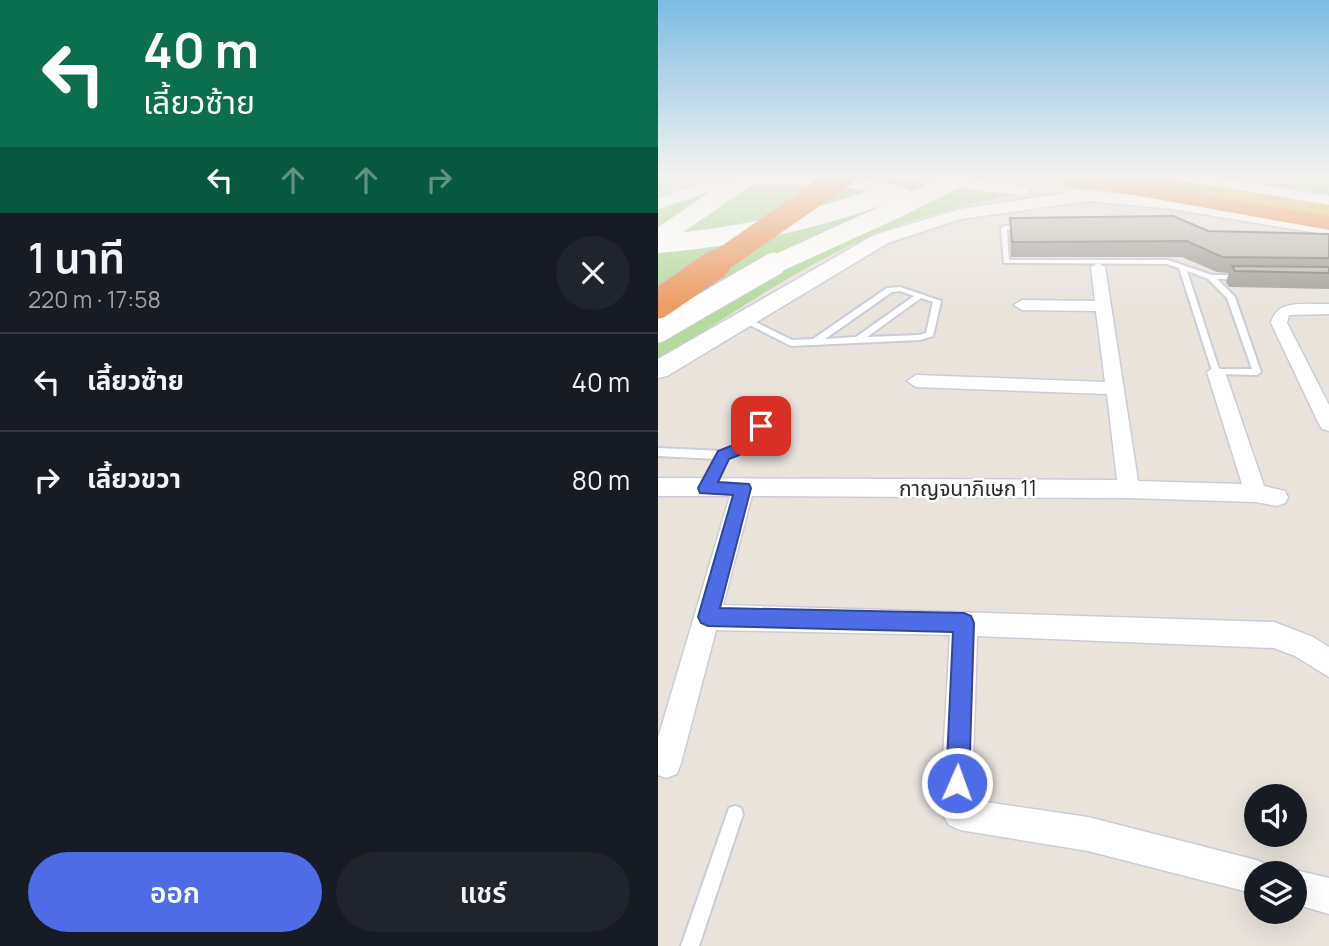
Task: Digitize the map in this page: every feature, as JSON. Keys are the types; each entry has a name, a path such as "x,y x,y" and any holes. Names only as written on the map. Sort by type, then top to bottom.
{"highway":[{"path":"679,262 745,219"},
{"path":"658,303 781,219"},
{"path":"1307,219 1329,223"}],"main road":[{"path":"658,237 679,219"},
{"path":"658,237 688,219"},
{"path":"658,244 727,236 808,219"},
{"path":"658,331 770,267 876,219"},
{"path":"881,239 907,219"},
{"path":"658,369 881,239 936,219"},
{"path":"1265,219 1329,230"}],"street":[{"path":"1098,267 1129,489"},
{"path":"1022,305 1105,306"},
{"path":"1329,309 1286,310 1279,317 1279,323 1329,424"},
{"name":"กาญจนาภิเษก 11","path":"658,487 1129,489 1267,495 1216,372"},
{"path":"916,381 1116,388"},
{"path":"1308,385 1329,385"},
{"path":"666,763 743,488"},
{"path":"708,617 964,623 1274,635 1304,646 1329,663"},
{"path":"964,623 957,810 960,814 1088,834 1244,874"},
{"path":"1307,890 1329,896"}],"lane":[{"path":"1031,227 1004,228 1006,262 1168,262 1211,276 1250,277"},
{"path":"1182,266 1216,372 1257,372 1231,297 1211,276"},
{"path":"743,319 791,344 859,338 920,337 930,334 937,301 900,289 890,290 816,341"},
{"path":"859,338 920,295"},
{"path":"658,452 724,455 747,446 761,426"},
{"path":"706,488 724,455"},
{"path":"690,946 735,814"}],"green space":[{"path":"658,219 918,219 894,227 821,260 658,360"}],"building":[{"path":"1010,219 1180,219 1208,231 1329,234 1329,258 1222,257 1187,241 1012,242"},
{"path":"1232,266 1329,267 1329,273 1235,271"}],"route":[{"path":"761,426 747,446 724,455 706,488 743,488 708,617 964,623 957,783"}]}
